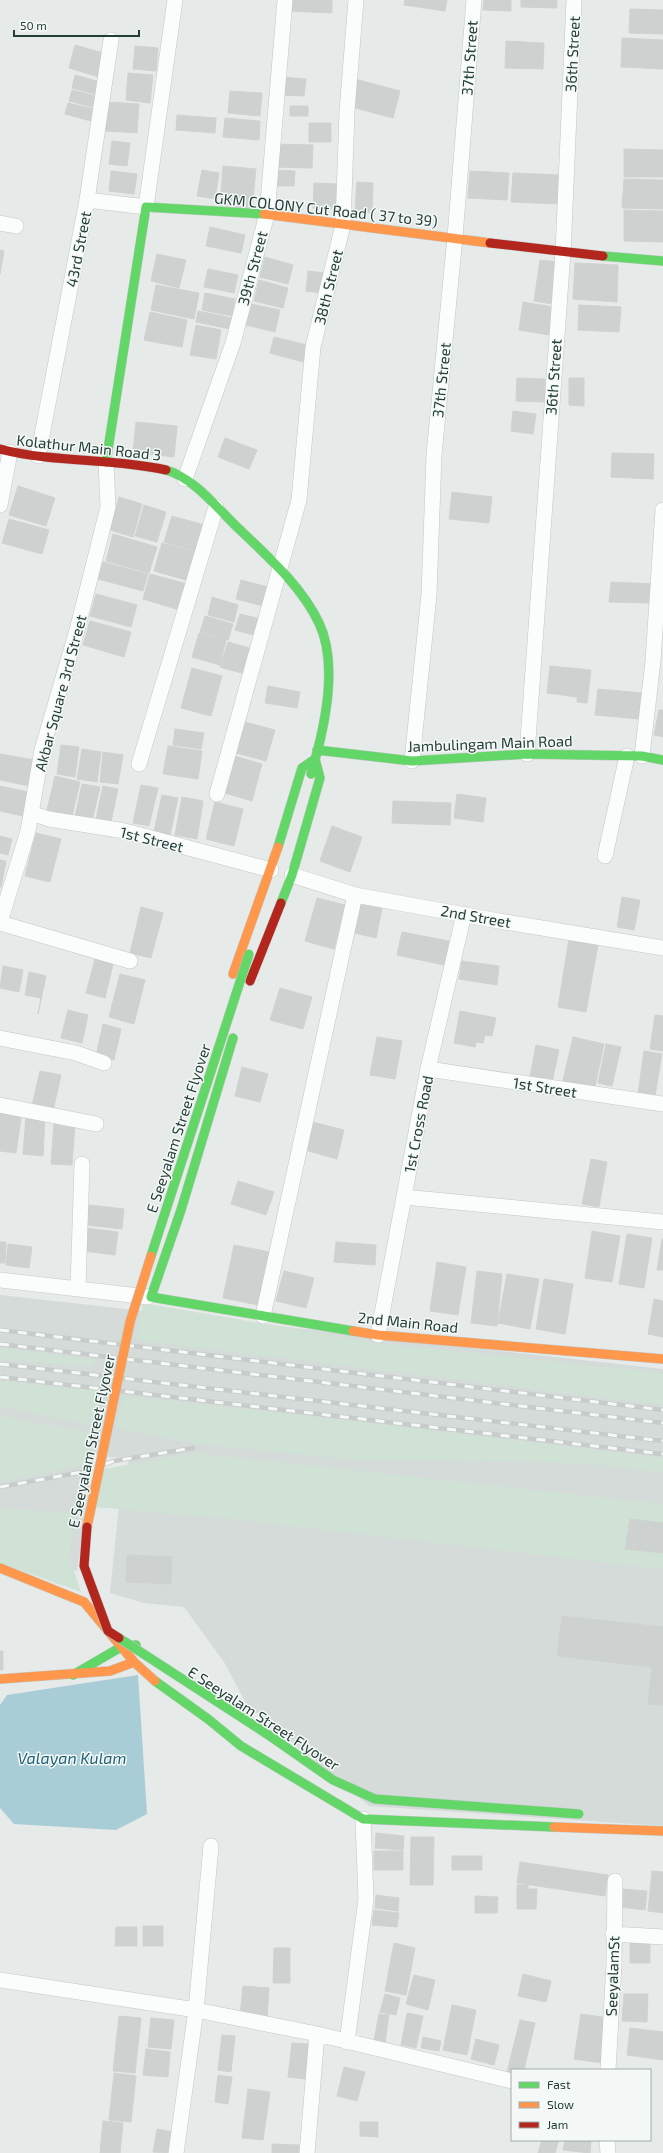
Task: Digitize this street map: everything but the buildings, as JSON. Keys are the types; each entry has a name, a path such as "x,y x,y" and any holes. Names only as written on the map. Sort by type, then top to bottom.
{"street":[{"path":"106,462 146,207 175,0"},
{"name":"39th Street","path":"185,480 233,343 266,214 285,0"},
{"name":"38th Street","path":"217,794 281,571 299,500 313,347 343,225 347,111 356,0"},
{"name":"37th Street","path":"412,761 429,595 434,456 456,237 474,0"},
{"name":"36th Street","path":"527,754 563,252 574,0"},
{"name":"43rd Street","path":"38,456 87,200 111,40"},
{"path":"87,200 146,207"},
{"name":"GKM COLONY Cut Road ( 37 to 39)","path":"146,207 266,214 343,225 456,237 563,252 663,261"},
{"path":"0,222 16,226"},
{"path":"0,505 5,451"},
{"name":"Kolathur Main Road 3","path":"5,451 38,456 147,465 170,470 185,480 216,506 281,571 316,617 325,637 329,679 327,716 308,784"},
{"name":"Akbar Square 3rd Street","path":"0,922 28,831 42,750 77,630 108,507 106,462"},
{"path":"138,764 216,506"},
{"path":"642,756 653,661 663,510"},
{"name":"Jambulingam Main Road","path":"316,755 412,761 527,754 642,756 663,760"},
{"path":"208,1050 242,948 281,871 320,778 316,755"},
{"path":"281,871 302,768 316,755"},
{"path":"605,856 627,756"},
{"name":"1st Street","path":"31,812 49,819 125,831 281,871"},
{"path":"241,1009 294,827"},
{"name":"2nd Street","path":"281,871 355,894 663,948"},
{"path":"263,1316 355,894"},
{"name":"E Seeyalam Street Flyover","path":"268,905 249,954 130,1322 86,1520 84,1566 93,1594 108,1631 144,1656 270,1736 333,1780 375,1799 587,1816 640,1830"},
{"name":"1st Cross Road","path":"378,1335 428,1069 464,914"},
{"path":"0,922 130,960"},
{"path":"0,1280 152,1297 197,1157 235,1031"},
{"path":"0,1038 76,1053 104,1063"},
{"name":"1st Street","path":"428,1069 663,1104"},
{"path":"197,1157 183,1147 180,1138 198,1080"},
{"path":"0,1105 96,1124"},
{"path":"78,1288 82,1164"},
{"path":"404,1197 663,1222"},
{"name":"2nd Main Road","path":"152,1297 378,1335 663,1359"},
{"path":"0,1568 84,1602 134,1662 157,1683 208,1719 240,1746 363,1819 663,1832"},
{"path":"73,1675 121,1647 146,1645 206,1685 210,1704 208,1719"},
{"path":"0,1679 73,1675 110,1671 134,1662"},
{"path":"347,2042 366,1899 363,1819"},
{"path":"176,2153 196,2010 211,1846"},
{"name":"SeeyalamSt","path":"608,2069 614,1964 613,1934 615,1881"},
{"path":"613,1934 663,1937"},
{"path":"0,1980 196,2010 317,2034 511,2081"},
{"path":"307,2153 317,2034"},
{"path":"607,2141 608,2153"}],"shaded area":[{"path":"0,1295 663,1369 663,1826 369,1806 247,1705 224,1662 184,1607 144,1603 110,1593 120,1496 129,1459 94,1455 77,1571 0,1556"}],"green space":[{"path":"143,1303 379,1343 663,1373 663,1405 136,1340"},
{"path":"0,1348 96,1359 93,1367 0,1359"},
{"path":"0,1381 102,1391 95,1426 0,1406"},
{"path":"123,1396 338,1419 663,1458 663,1473 609,1466 549,1462 344,1459 193,1443 116,1428"},
{"path":"0,1416 92,1433 88,1464 0,1482"},
{"path":"194,1453 663,1504 663,1569 232,1519 95,1507 104,1469"},
{"path":"0,1509 74,1513 69,1557 81,1592 0,1563"}],"water":[{"name":"Valayan Kulam","path":"138,1675 147,1814 116,1830 14,1824 0,1808 0,1705 7,1695"}],"railway":[{"path":"0,1330 663,1410"},
{"path":"0,1344 663,1423"},
{"path":"0,1364 663,1441"},
{"path":"0,1377 663,1454"},
{"path":"0,1487 82,1472 114,1461 193,1448"}],"traffic: fast":[{"path":"106,462 146,207 264,214"},
{"path":"603,256 663,261"},
{"path":"166,470 186,479 195,486 271,559 303,596 319,623 325,640 329,678 325,718 311,774"},
{"path":"317,750 412,761 527,754 642,756 663,760"},
{"path":"278,847 302,768 315,759 320,778 292,875 281,903"},
{"path":"151,1256 249,954"},
{"path":"233,1038 181,1210 151,1297 353,1331"},
{"path":"119,1638 270,1736 333,1780 375,1799 579,1814"},
{"path":"73,1675 121,1647 136,1645"},
{"path":"155,1681 208,1719 241,1746 363,1819 554,1827"}],"traffic: slow":[{"path":"264,214 490,243"},
{"path":"233,974 278,847"},
{"path":"87,1527 130,1322 151,1256"},
{"path":"353,1331 378,1335 663,1359"},
{"path":"0,1568 84,1602 134,1662 155,1681"},
{"path":"0,1679 110,1671 134,1662"},
{"path":"554,1827 663,1831"}],"traffic: jam":[{"path":"490,243 603,256"},
{"path":"0,449 62,459 145,466 166,470"},
{"path":"250,981 281,903"},
{"path":"87,1527 84,1566 108,1631 119,1638"}]}
